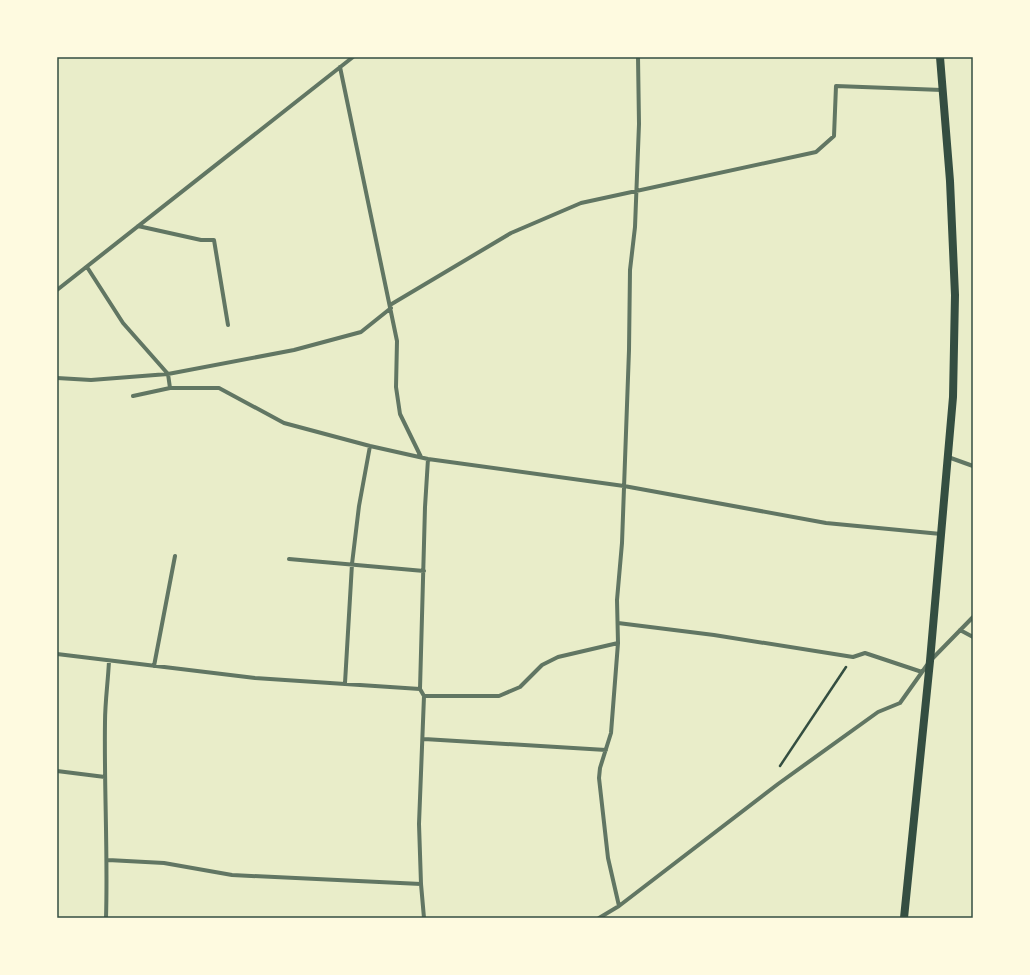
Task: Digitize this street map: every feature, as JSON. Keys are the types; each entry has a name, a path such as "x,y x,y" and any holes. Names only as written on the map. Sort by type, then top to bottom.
{"main road":[{"path":"904,918 942,534 953,397 955,295 950,181 940,57"}],"street":[{"path":"57,290 353,57"},
{"path":"618,906 608,858 599,778 600,768 611,732 618,643 617,600 622,543 629,350 630,270 637,192 639,124 638,57"},
{"path":"340,67 397,341 396,388 400,414 421,457"},
{"path":"57,378 91,380 168,374 294,350 362,332 391,307 511,233 581,204 816,152 834,136 836,86 942,90"},
{"path":"138,226 201,240 214,240 228,325"},
{"path":"87,266 123,323 168,374 170,388"},
{"path":"133,396 170,388 219,388 284,423 370,446 428,459 624,486 826,523 942,534"},
{"path":"345,683 352,564 359,506 370,446"},
{"path":"948,457 973,466"},
{"path":"424,918 419,824 424,739 424,696 420,689 428,459"},
{"path":"154,666 174,556"},
{"path":"289,559 424,571"},
{"path":"599,918 618,906 778,784 878,712 900,703 930,661 973,616"},
{"path":"618,623 714,634 853,657 865,653 922,672"},
{"path":"960,630 973,637"},
{"path":"424,696 499,696 520,687 542,665 558,657 618,643"},
{"path":"57,654 255,678 420,689"},
{"path":"106,918 108,860 105,822 105,721 109,661"},
{"path":"424,739 606,750"},
{"path":"57,771 105,777"},
{"path":"108,860 164,863 232,875 421,884"}],"path":[{"path":"778,784 776,773 853,657"}]}
